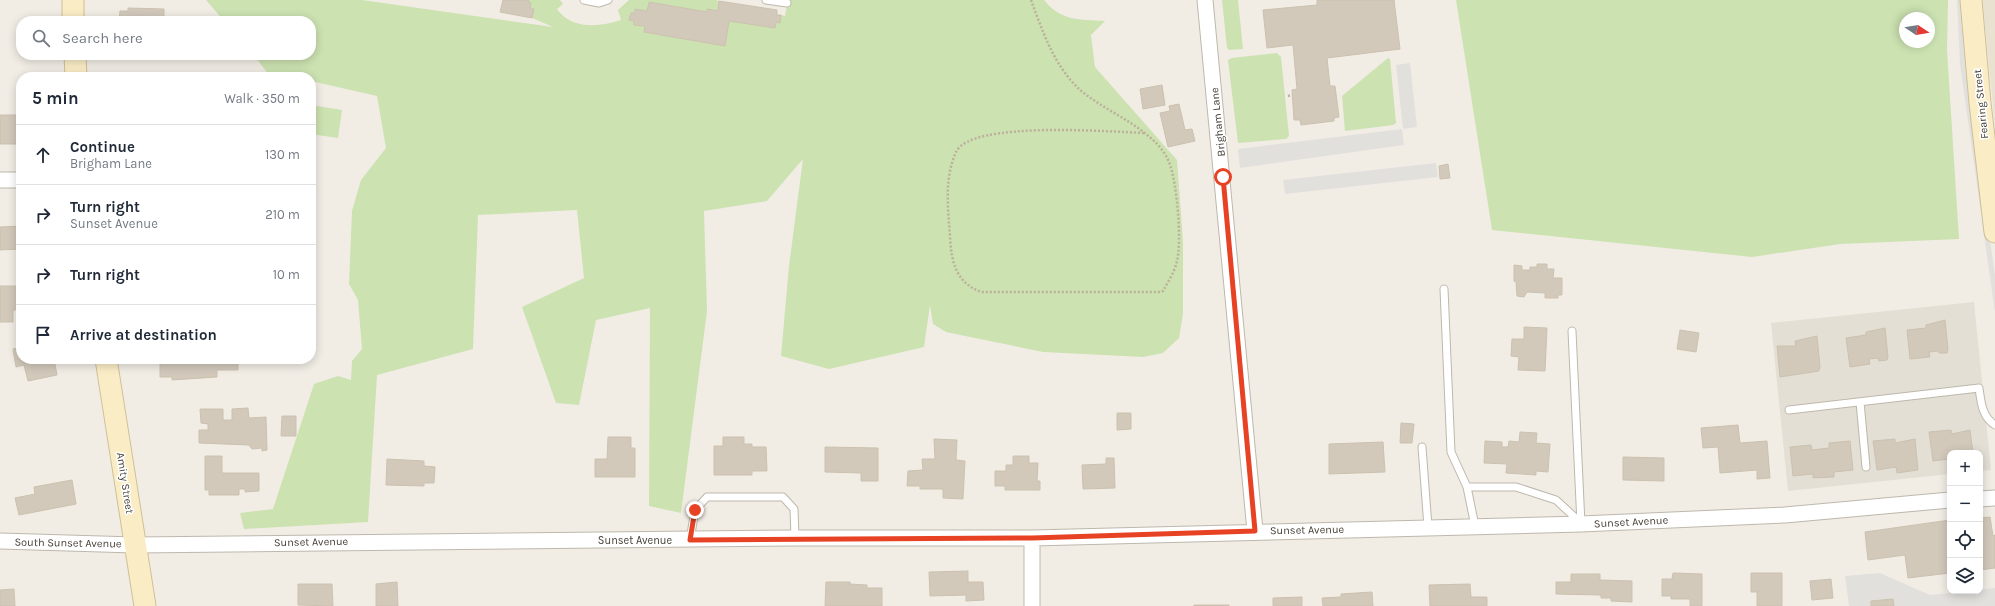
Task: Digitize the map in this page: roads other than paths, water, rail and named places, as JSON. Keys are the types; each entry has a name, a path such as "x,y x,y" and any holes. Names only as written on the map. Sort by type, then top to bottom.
{"main road":[{"path":"73,0 73,16"},
{"name":"Fearing Street","path":"1971,0 1980,103 1995,232"},
{"path":"75,60 76,72"},
{"name":"Amity Street","path":"107,364 145,606"}],"street":[{"name":"Brigham Lane","path":"1205,0 1255,531"},
{"path":"0,180 16,180"},
{"path":"1983,499 1995,498"},
{"name":"Sunset Avenue","path":"135,545 795,538 1032,538 1255,531 1581,524 1785,515 1947,500"},
{"path":"1032,538 1032,606"},
{"name":"South Sunset Avenue","path":"0,541 135,545"}],"lane":[{"path":"584,0 599,3 608,0"},
{"path":"766,0 787,3"},
{"path":"1444,289 1451,452 1466,487 1475,526"},
{"path":"1572,331 1581,524"},
{"path":"1789,410 1979,388 1984,412 1989,421 1995,425"},
{"path":"1860,402 1866,467"},
{"path":"1422,447 1428,527"},
{"path":"1466,487 1516,487 1556,500 1581,524"},
{"path":"690,540 695,510 707,497 783,497 794,509 795,538"}]}
